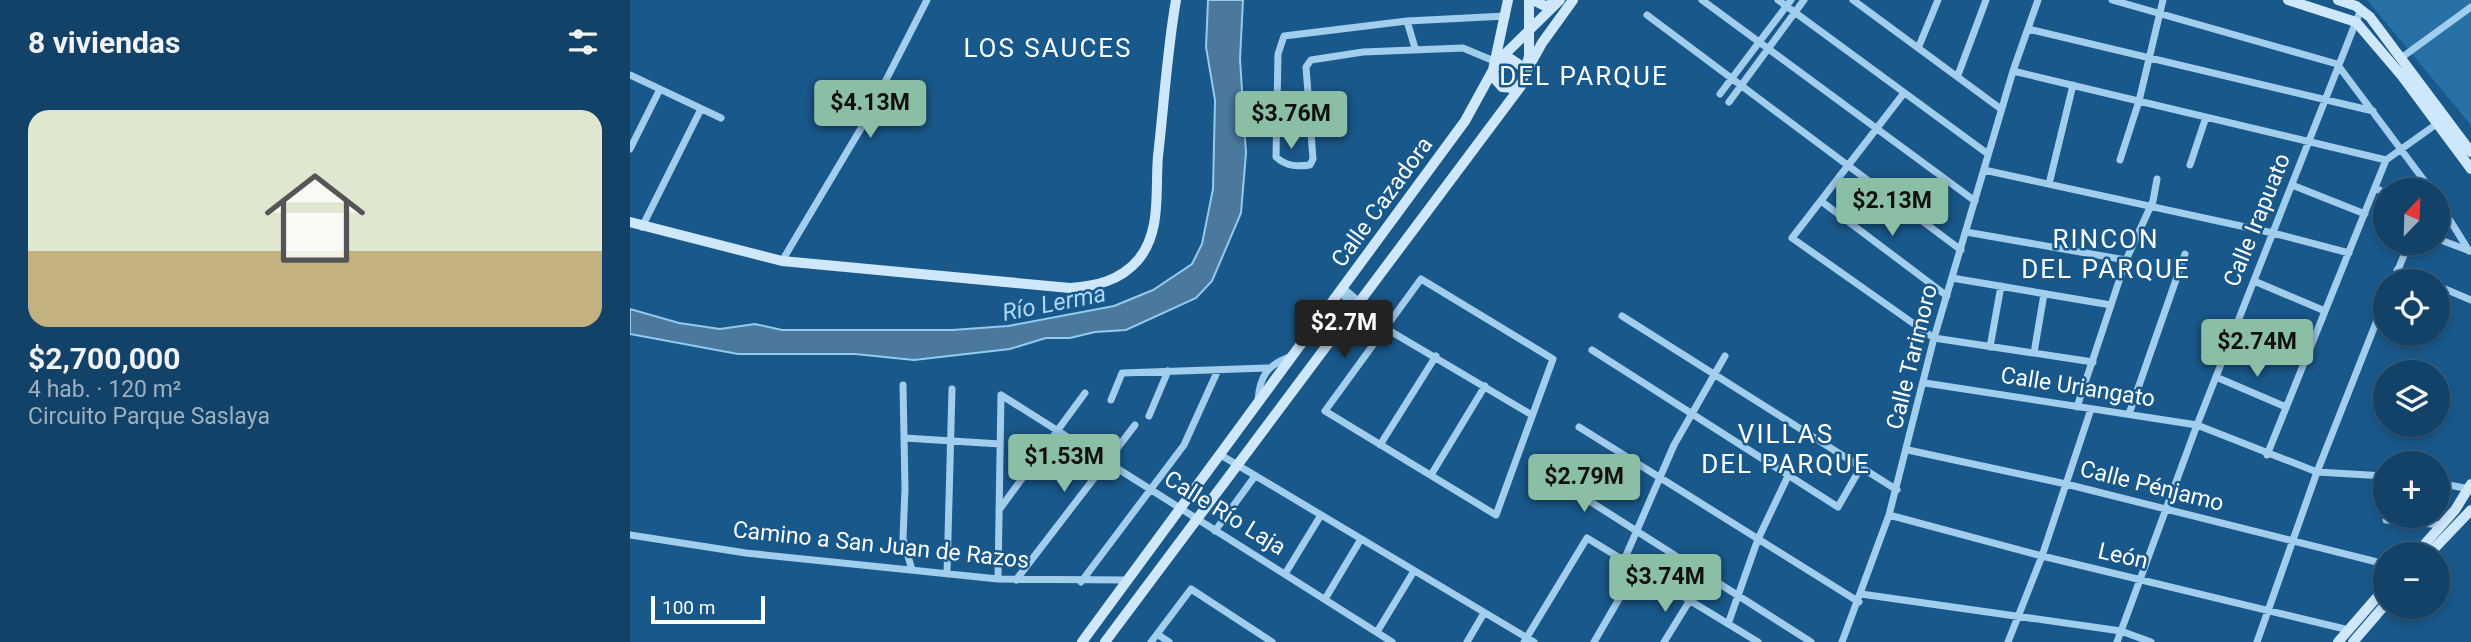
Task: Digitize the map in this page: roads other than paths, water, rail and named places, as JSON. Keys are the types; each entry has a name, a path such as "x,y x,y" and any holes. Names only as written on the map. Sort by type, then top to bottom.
{"street":[{"path":"782,261 863,125 927,0"},
{"path":"630,222 782,261 1070,288 1095,286 1118,277 1138,261 1150,239 1156,215 1158,162 1176,0"},
{"name":"Calle Cazadora","path":"1082,642 1465,121 1495,64 1508,0"},
{"path":"1531,0 1545,6 1559,1"},
{"name":"Calle Cazadora","path":"1105,642 1359,306 1523,82 1527,70 1531,30 1531,0"},
{"path":"1506,16 1407,21 1284,36 1278,54 1276,157 1283,164 1298,167 1310,165 1313,159 1306,67 1311,60 1415,48 1463,48 1495,64 1511,59 1527,70 1542,43 1573,0"},
{"path":"1702,0 1758,44 1975,201"},
{"path":"1778,0 1788,3 1795,13 1988,154"},
{"path":"1729,102 1804,0"},
{"path":"1853,0 1919,46 2001,109"},
{"path":"1919,46 1938,0"},
{"path":"1958,75 1986,0"},
{"name":"Calle Tarimoro","path":"1842,642 1897,490 1934,338 2001,109 2038,0"},
{"path":"2112,0 2337,64 2423,178"},
{"path":"2120,160 2139,101 2163,0"},
{"path":"2288,0 2356,22 2438,123 2471,169"},
{"path":"2338,0 2361,9 2471,152"},
{"path":"1523,82 1513,88 1502,87 1495,79 1495,64 1559,1"},
{"path":"1720,94 1788,3"},
{"path":"2401,58 2471,7"},
{"name":"Calle Irapuato","path":"2117,642 2197,425 2337,64 2361,9"},
{"path":"1647,15 1961,250"},
{"path":"1407,21 1415,48"},
{"path":"2028,29 2374,111"},
{"path":"2013,71 2386,160"},
{"path":"630,75 720,118"},
{"path":"2049,184 2073,85"},
{"path":"630,149 660,89"},
{"path":"1904,93 1792,238 1934,338 2093,362"},
{"path":"642,227 701,109"},
{"path":"2190,165 2206,117"},
{"path":"2379,178 2386,160 2438,123"},
{"path":"1984,170 2273,233 2349,253"},
{"path":"2077,407 2126,260 2151,206 2157,179"},
{"path":"2292,185 2365,214"},
{"path":"2267,455 2373,193"},
{"path":"1821,201 1947,296"},
{"path":"2450,220 2470,251"},
{"path":"1966,232 2126,260"},
{"path":"2450,244 2470,251"},
{"path":"2129,414 2185,254"},
{"path":"1952,278 2111,305"},
{"path":"1421,279 1553,359 1496,515 1325,411 1387,327 1421,279"},
{"path":"2254,281 2325,311"},
{"path":"1990,347 2001,286"},
{"path":"1342,290 1387,327 1532,415"},
{"path":"2450,291 2471,300"},
{"path":"2034,354 2044,294"},
{"path":"1622,316 1897,490"},
{"path":"2257,642 2317,472 2373,330"},
{"path":"2233,332 2305,361"},
{"path":"1591,350 1838,507 1861,467"},
{"path":"1111,400 1122,373 1267,368 1293,355"},
{"path":"1380,444 1436,356"},
{"path":"1625,560 1659,476 1690,415 1725,356"},
{"path":"1258,402 1259,384 1267,368"},
{"path":"1081,582 1184,445 1218,370"},
{"path":"1149,416 1168,372"},
{"path":"2216,377 2287,407"},
{"name":"Calle Uriangato","path":"1925,383 2197,425 2267,455 2317,472 2373,475"},
{"path":"902,385 905,438 903,539 912,570"},
{"path":"1431,475 1485,386"},
{"path":"947,574 952,389"},
{"path":"999,511 1085,393"},
{"name":"Calle Río Laja","path":"1000,444 1001,395 1392,642"},
{"path":"2008,642 2042,556 2091,409"},
{"path":"1016,580 1135,425"},
{"path":"1579,427 1758,539 1860,598 2121,631 2151,642"},
{"path":"905,438 1000,444 998,579"},
{"name":"Calle Pénjamo","path":"1908,450 2066,484 2373,561"},
{"path":"1220,454 1528,640 1587,538 1758,642"},
{"path":"1547,474 1811,642"},
{"path":"1216,531 1255,476"},
{"path":"1728,624 1758,539 1788,476"},
{"path":"2450,484 2470,487 2450,515"},
{"path":"2441,542 2470,514"},
{"path":"1285,574 1321,515"},
{"name":"León","path":"1889,515 2042,556 2349,630"},
{"path":"2427,542 2439,528"},
{"name":"Camino a San Juan de Razos","path":"630,535 746,553 998,579 1081,582 1128,580"},
{"path":"1325,599 1361,539"},
{"path":"1594,642 1637,568"},
{"path":"1377,632 1413,571"},
{"path":"1151,642 1191,589 1272,642"},
{"path":"1664,642 1690,600"},
{"path":"2339,642 2373,603"},
{"path":"1467,642 1484,613"},
{"path":"2353,642 2373,619"},
{"path":"1157,634 1168,642"}],"district":[{"name":"LOS SAUCES","path":"1048,48"},
{"name":"DEL PARQUE","path":"1584,76"},
{"name":"RINCON DEL PARQUE","path":"2106,254"},
{"name":"VILLAS DEL PARQUE","path":"1786,449"}],"water label":[{"name":"Río Lerma","path":"1054,303"}]}
